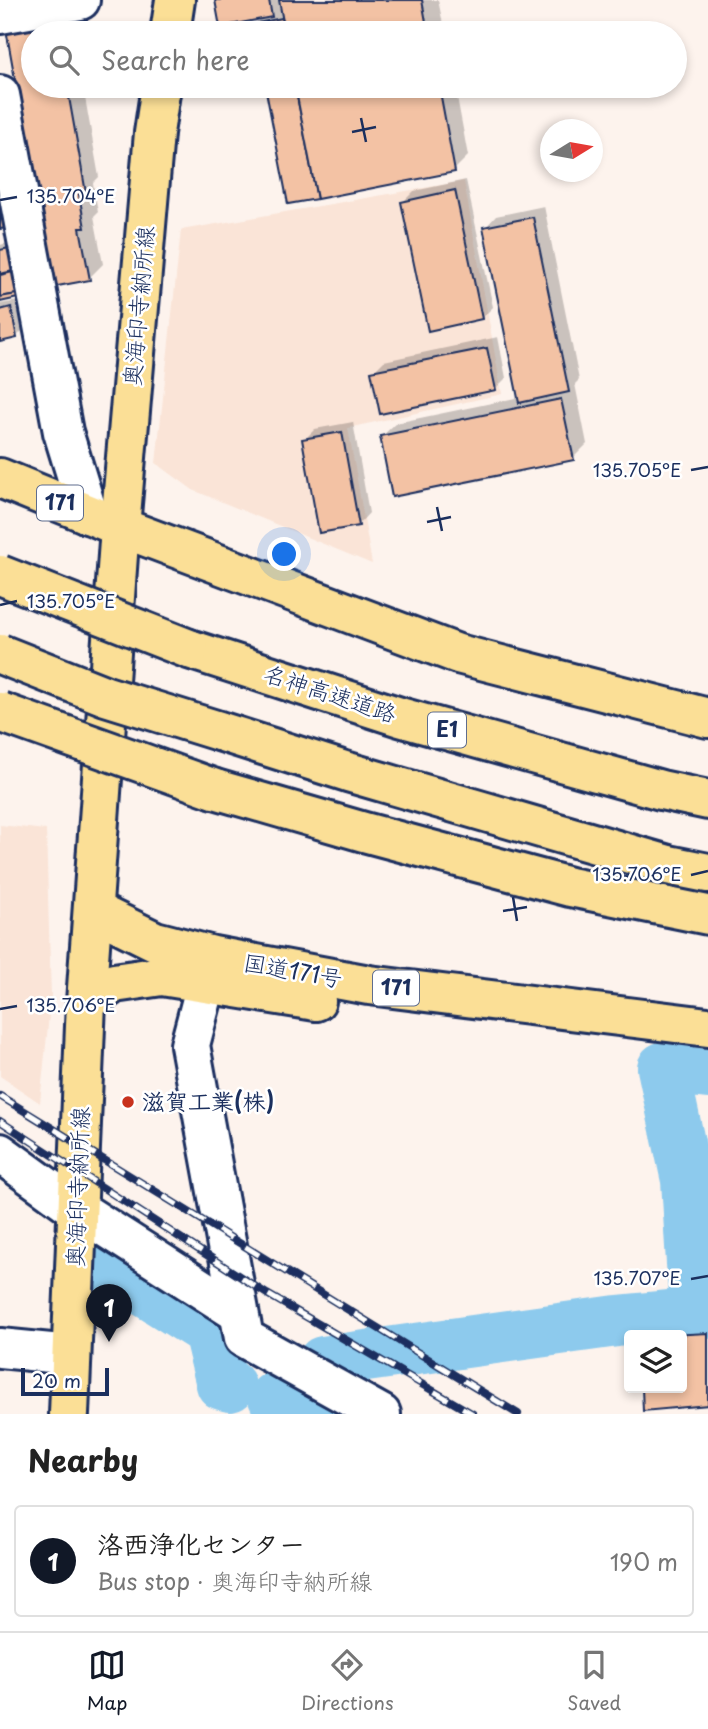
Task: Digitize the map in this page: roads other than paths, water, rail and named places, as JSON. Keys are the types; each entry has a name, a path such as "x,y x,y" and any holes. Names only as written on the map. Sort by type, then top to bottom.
{"main road":[{"path":"172,21 175,0"},
{"name":"奥海印寺納所線","path":"104,520 160,98"},
{"name":"171","path":"0,478 458,654 708,718"},
{"path":"86,1002 100,792 104,520"},
{"name":"名神高速道路","path":"0,575 189,649 400,717 661,790 708,800"},
{"path":"0,654 106,696 348,772 668,864 708,873"},
{"path":"0,712 215,789 364,832 570,887 708,915"},
{"name":"国道171号","path":"94,911 155,940 213,956 369,985 708,1027"},
{"path":"86,1002 114,982 162,976 342,1004 484,1018 559,1008"},
{"name":"奥海印寺納所線","path":"69,1414 86,1002"}],"street":[{"path":"0,15 80,0"},
{"path":"0,95 63,432 104,520"},
{"path":"206,984 190,1045 244,1338 381,1414"},
{"path":"0,1153 77,1209 239,1314"},
{"path":"0,1348 71,1355"}],"waterway":[{"path":"695,1313 687,1180 663,1068 708,1073"},
{"path":"104,1265 209,1331 222,1384 230,1386"},
{"path":"323,1362 617,1321 708,1312"},
{"path":"274,1398 304,1406 319,1414"}],"railway":[{"path":"0,1096 518,1414"},
{"path":"0,1121 267,1294 473,1414"}],"place":[{"name":"滋賀工業(株)","path":"128,1102"},
{"name":"洛西浄化センター","path":"109,1342"}]}
